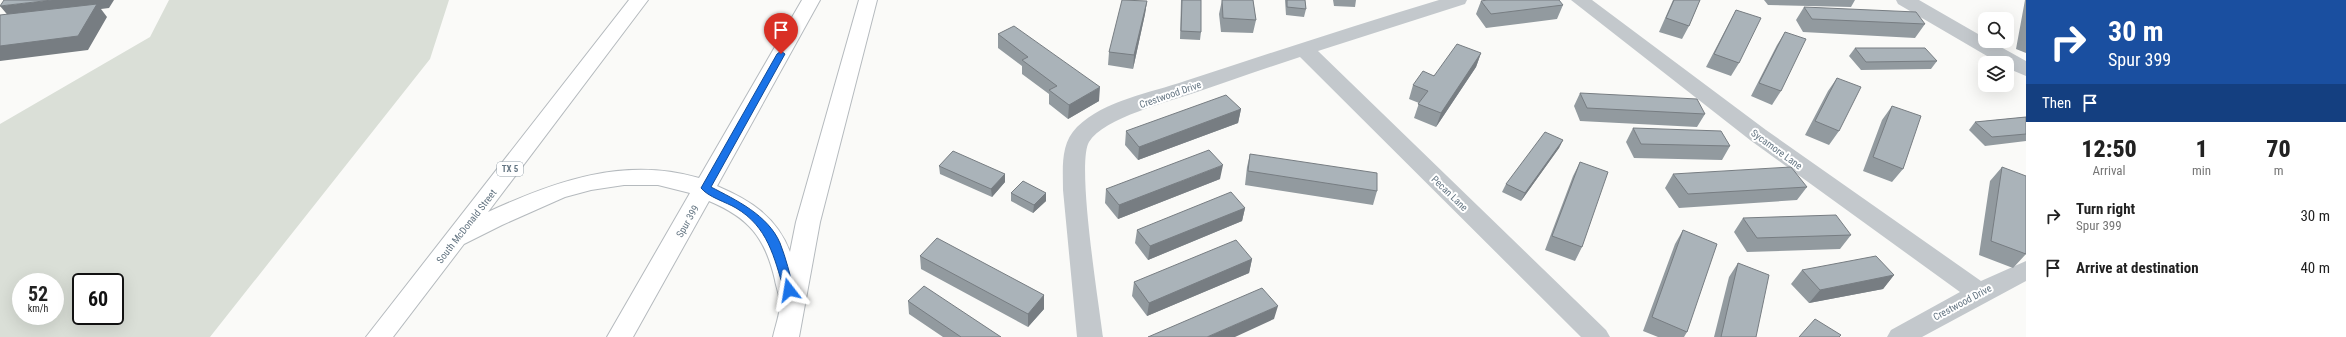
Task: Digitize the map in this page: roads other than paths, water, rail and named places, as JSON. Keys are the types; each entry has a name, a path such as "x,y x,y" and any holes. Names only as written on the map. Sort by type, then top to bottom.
{"main road":[{"name":"South McDonald Street","path":"379,337 639,0"},
{"name":"Spur 399","path":"620,337 706,188 811,0"},
{"path":"786,337 808,222 868,0"},
{"path":"455,240 511,209 550,194 591,182 628,177 663,176 706,188 741,206 762,225 775,243 792,302"}],"lane":[{"name":"Crestwood Drive","path":"1090,337 1074,190 1073,166 1077,145 1084,132 1123,110 1303,48 1458,0"},
{"name":"Sycamore Lane","path":"1580,0 1758,136 1979,292"},
{"path":"1905,0 2026,70"},
{"name":"Pecan Lane","path":"1303,48 1596,337"},
{"name":"Crestwood Drive","path":"1900,337 1979,292 2026,270"}]}
